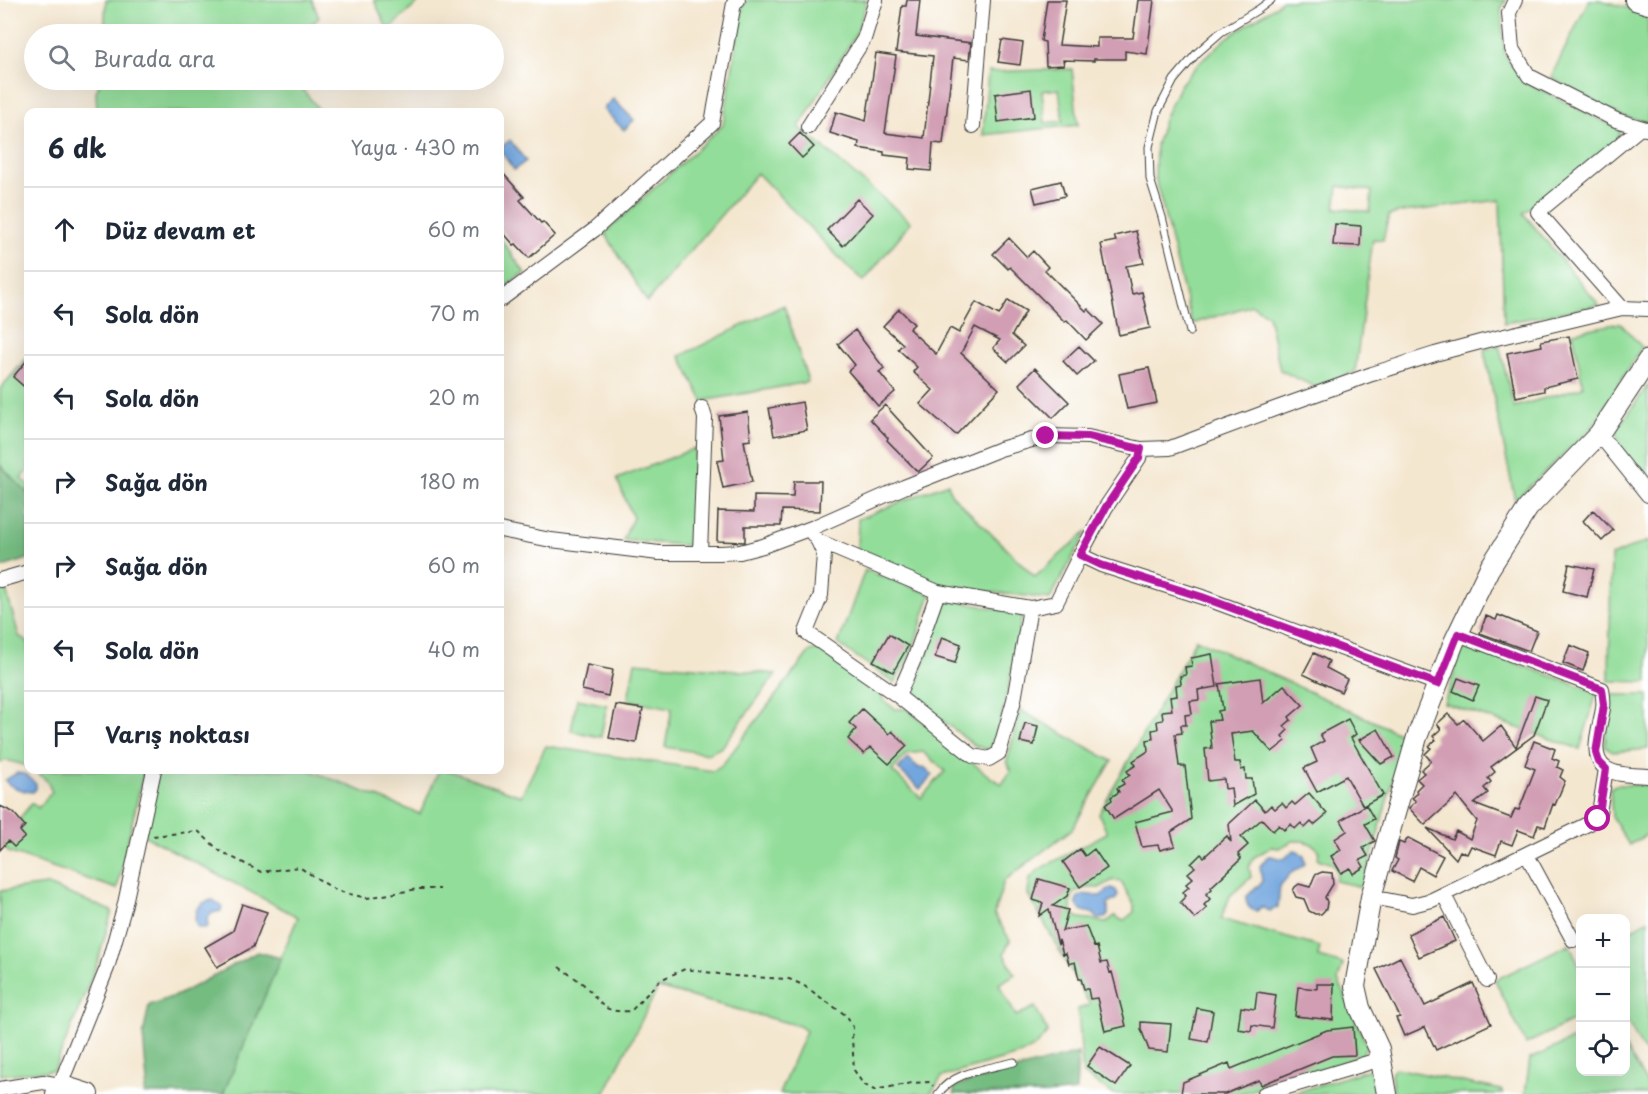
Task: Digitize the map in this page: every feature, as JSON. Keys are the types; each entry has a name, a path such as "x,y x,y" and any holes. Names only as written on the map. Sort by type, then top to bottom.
{"street":[{"path":"504,297 594,230 712,123 734,3 738,0"},
{"path":"808,127 864,39 876,0"},
{"path":"973,126 983,0"},
{"path":"1515,0 1509,13 1512,49 1529,76 1616,120 1644,128"},
{"path":"1635,0 1648,4"},
{"path":"1622,308 1538,212 1644,128"},
{"path":"504,531 552,540 659,552 740,552 809,529 963,463 1000,449 1046,436 1088,437 1141,449 1170,448 1372,374 1435,354 1504,335 1622,308 1648,309"},
{"path":"1387,1094 1379,1049 1360,1008 1355,986 1371,897 1418,737 1458,634 1489,568 1527,508 1599,434 1648,360"},
{"path":"700,553 705,418 702,408"},
{"path":"1599,434 1648,495"},
{"path":"818,541 938,592 1030,608 1056,603 1106,507 1139,458 1141,449"},
{"path":"809,529 824,554 820,595 806,632 898,696 973,756 989,759 999,753 1014,700 1030,608"},
{"path":"1080,555 1101,565 1202,597 1438,684"},
{"path":"0,580 24,573"},
{"path":"898,696 915,657 938,592"},
{"path":"1458,634 1602,689 1604,705 1596,753 1599,762 1606,769 1623,774 1648,776"},
{"path":"1371,897 1412,905 1432,900 1598,819 1606,769"},
{"path":"58,1089 107,968 124,908 153,774"},
{"path":"1527,855 1573,940"},
{"path":"1444,895 1487,980"},
{"path":"1264,1094 1381,1059"},
{"path":"0,1089 43,1082 58,1089 88,1094"}],"lane":[{"path":"1190,332 1162,217 1150,179 1149,147 1158,111 1174,80 1221,32 1271,0"},
{"path":"938,1093 948,1082 966,1074 1014,1062"}],"path":[{"path":"140,835 156,836 198,831 220,851 261,872 299,867 337,891 367,898 418,889 440,889"},
{"path":"559,967 584,985 597,1002 615,1012 631,1011 660,980 685,969 733,976 789,979 803,985 847,1016 854,1027 852,1038 854,1070 863,1084 874,1090 930,1082 938,1093"}],"green space":[{"path":"106,0 312,0 319,18 312,24 105,24"},
{"path":"374,0 421,0 395,24 385,24"},
{"path":"748,0 867,0 857,32 799,127 911,222 864,281 757,173 647,302 605,233 723,125 743,4"},
{"path":"1282,0 1506,0 1501,9 1504,54 1525,82 1621,130 1615,141 1523,213 1599,305 1504,323 1500,200 1389,215 1383,240 1373,239 1355,372 1315,387 1280,370 1268,315 1252,305 1192,324 1155,177 1156,145 1165,117 1180,85 1201,61 1228,37","holes":["1338,186 1372,191 1370,212 1335,208"]},
{"path":"1589,0 1600,0 1648,14 1648,122 1621,116 1551,77"},
{"path":"1072,69 1078,125 983,135 988,72","holes":["1059,89 1063,121 1045,123 1042,91"]},
{"path":"97,90 303,90 318,108 97,108"},
{"path":"504,244 525,273 504,286"},
{"path":"784,305 808,382 703,401 680,356"},
{"path":"1620,323 1642,347 1592,428 1515,500 1484,350 1499,345 1514,407 1583,387 1573,332"},
{"path":"24,361 24,475 21,478 24,481 24,490 0,465 0,389"},
{"path":"1648,385 1648,482 1620,448 1616,431"},
{"path":"695,448 693,546 623,540 633,518 617,479"},
{"path":"0,465 24,490 24,560 0,568"},
{"path":"948,483 951,494 1035,577 1087,531 1050,599 943,586 857,551 858,519"},
{"path":"1648,541 1648,682 1609,681 1611,556"},
{"path":"865,570 931,594 911,654 895,683 838,644"},
{"path":"5,587 19,636 24,639 24,765 6,760 0,763 0,588"},
{"path":"946,599 1022,614 1004,707 999,726 987,750 974,745 913,697"},
{"path":"1196,639 1405,736 1363,887 1335,881 1337,873 1333,864 1318,859 1319,850 1312,844 1293,841 1279,848 1271,847 1253,858 1249,867 1251,877 1230,896 1221,919 1320,947 1318,957 1343,964 1338,980 1367,1046 1360,1057 1239,1094 1113,1094 1083,1074 1078,1009 1090,1005 1028,894 1030,878 1038,870 1107,833 1099,814","holes":["1113,880 1121,882 1134,905 1134,912 1123,921 1115,916 1104,923 1079,918 1072,913 1071,899 1076,891 1099,888"]},
{"path":"1464,645 1597,692 1580,749 1444,703"},
{"path":"820,650 882,693 883,700 895,709 907,709 990,777 1002,784 1011,771 1007,761 1020,710 1112,761 1072,829 1004,881 994,914 1010,940 1004,954 1015,974 999,984 1016,1016 1035,1007 1048,1032 1036,1046 1021,1054 942,1077 930,1094 779,1094 806,1031 799,1026 658,988 604,1094 223,1094 298,917 143,835 157,774 319,774 420,814 437,774 459,774 521,796 546,746 713,771 723,764 810,651","holes":["923,752 945,771 921,798 892,771 906,754"]},
{"path":"635,662 776,674 722,747 708,754 665,747 672,708 628,700"},
{"path":"1610,695 1648,695 1648,749 1612,752 1605,746"},
{"path":"577,699 607,705 601,737 571,731"},
{"path":"39,774 143,774 117,889 8,852 2,840 32,803 38,808 52,792 47,781"},
{"path":"1616,785 1648,785 1648,834 1629,845 1612,817 1610,788"},
{"path":"47,885 112,911 98,961 54,1070 0,1075 0,891"},
{"path":"1648,920 1648,1059 1630,1026 1630,931"},
{"path":"1569,944 1576,958 1576,1019 1526,1044 1495,980"},
{"path":"257,952 281,958 223,1094 144,1094 147,1082 143,1035 149,1005 180,994"},
{"path":"1576,1038 1576,1076 1630,1076 1630,1055 1648,1086 1647,1094 1525,1094 1530,1059"},
{"path":"1078,1053 1076,1091 1045,1094 954,1094 954,1086"},
{"path":"1395,1068 1501,1090 1503,1094 1394,1094 1391,1074"},
{"path":"1371,1069 1376,1094 1291,1094"}],"water":[{"path":"613,99 634,120 624,130 603,109"},
{"path":"510,140 526,161 514,170 504,156 504,145"},
{"path":"908,758 919,768 924,767 933,775 920,789 898,769"},
{"path":"17,773 25,774 36,784 36,789 33,792 26,791 13,787 5,780"},
{"path":"1294,850 1304,856 1305,864 1290,874 1280,886 1278,907 1270,911 1261,907 1257,911 1250,908 1246,897 1262,882 1260,866 1267,857 1284,859"},
{"path":"1111,888 1116,890 1118,895 1108,904 1108,915 1105,918 1098,919 1094,914 1081,910 1076,902 1080,896 1086,894 1100,896"},
{"path":"213,900 222,906 221,911 212,913 207,919 208,926 199,928 195,920 196,911 204,903"}],"building":[{"path":"907,0 920,0 916,36 971,43 969,60 953,58 943,144 933,143 931,171 909,169 910,158 884,155 884,152 858,148 859,142 830,133 836,112 866,121 876,53 896,56 885,133 924,138 933,56 896,52 902,6 906,6"},
{"path":"1047,0 1066,0 1059,45 1097,47 1097,38 1133,38 1138,0 1154,0 1147,54 1125,51 1125,59 1063,60 1064,65 1046,66 1045,42 1041,41"},
{"path":"1002,40 1023,43 1020,65 998,62"},
{"path":"1031,89 1034,117 998,122 995,94"},
{"path":"800,133 814,147 802,158 789,144"},
{"path":"504,174 524,197 520,200 555,235 529,258 516,244 514,245 504,234"},
{"path":"1061,181 1065,196 1036,203 1032,188"},
{"path":"857,199 873,214 843,246 827,230"},
{"path":"1335,224 1361,226 1360,246 1333,245"},
{"path":"1136,231 1144,263 1126,266 1132,294 1142,292 1150,328 1119,335 1101,244 1116,241 1114,236"},
{"path":"1009,238 1027,257 1033,251 1048,267 1045,270 1086,311 1088,309 1103,324 1086,340 1010,267 1008,269 993,254"},
{"path":"1008,300 1026,311 1012,335 1024,346 1008,362 993,348 1000,340 975,327 961,353 999,389 956,435 920,404 933,390 913,372 917,367 898,349 903,344 883,326 899,309 914,324 909,329 936,354 950,328 959,333 976,302 999,315"},
{"path":"855,330 884,368 879,372 895,392 878,406 848,371 855,365 838,344"},
{"path":"1569,336 1578,379 1544,387 1544,391 1516,397 1507,353 1542,346 1541,341"},
{"path":"1079,346 1094,361 1077,376 1063,361"},
{"path":"24,364 24,387 13,377"},
{"path":"1035,368 1069,402 1053,418 1019,384"},
{"path":"1149,368 1157,403 1127,409 1119,374"},
{"path":"802,402 807,430 774,436 769,408"},
{"path":"885,405 933,458 918,472 870,419"},
{"path":"748,412 751,440 744,441 752,482 723,488 717,461 724,460 719,416"},
{"path":"794,481 821,481 820,511 782,510 781,526 745,526 745,542 717,541 718,511 754,512 754,496 793,497"},
{"path":"1593,510 1613,530 1602,541 1583,521"},
{"path":"1569,564 1594,569 1587,597 1563,591"},
{"path":"1498,615 1537,631 1529,651 1480,633 1486,616 1496,620"},
{"path":"889,634 908,646 893,672 873,661"},
{"path":"942,637 961,644 955,663 935,657"},
{"path":"1570,645 1589,653 1583,671 1563,663"},
{"path":"1314,653 1329,661 1326,668 1347,679 1341,692 1303,674"},
{"path":"1212,654 1217,687 1198,690 1199,700 1190,701 1192,714 1185,715 1186,725 1181,725 1182,733 1175,734 1179,766 1185,766 1191,819 1171,832 1175,846 1160,850 1158,845 1142,847 1135,822 1173,812 1159,790 1114,819 1105,805 1119,792 1117,788 1124,784 1122,780 1130,775 1127,771 1136,765 1133,761 1148,751 1147,740 1153,739 1152,730 1158,729 1157,721 1163,720 1162,711 1172,710 1170,697 1177,696 1176,685 1181,684 1180,676 1186,675 1185,667 1192,666 1191,658"},
{"path":"587,665 613,670 608,696 582,690"},
{"path":"1260,678 1263,703 1284,685 1303,705 1289,717 1291,720 1284,726 1288,730 1282,736 1286,741 1272,752 1253,731 1231,734 1235,762 1240,762 1241,770 1245,769 1246,779 1252,779 1254,794 1233,806 1231,788 1225,789 1224,779 1208,781 1205,749 1212,748 1209,721 1220,720 1218,711 1223,710 1219,684"},
{"path":"1458,678 1479,686 1473,700 1453,691"},
{"path":"1535,696 1547,700 1534,735 1491,767 1495,772 1488,778 1491,782 1484,788 1488,793 1474,804 1511,818 1515,809 1519,810 1535,769 1525,765 1534,741 1555,749 1552,758 1559,761 1557,767 1563,770 1560,777 1565,781 1555,805 1553,804 1545,827 1538,825 1534,836 1518,830 1512,845 1501,841 1496,855 1471,846 1467,854 1460,851 1456,859 1427,828 1452,839 1456,831 1470,839 1477,821 1457,796 1425,825 1409,808 1416,801 1412,798 1418,793 1416,790 1422,784 1417,779 1424,773 1421,770 1431,761 1425,754 1436,740 1433,736 1441,729 1437,724 1448,714 1458,724 1464,719 1483,741 1501,726 1516,747"},
{"path":"616,705 643,709 636,743 609,738"},
{"path":"862,709 889,734 892,731 907,746 889,764 870,747 864,754 848,739 856,729 849,723"},
{"path":"1348,719 1356,734 1351,738 1383,795 1363,806 1346,776 1317,792 1304,768 1317,762 1311,748 1324,741 1320,734"},
{"path":"1025,723 1038,726 1034,745 1020,742"},
{"path":"1378,729 1394,757 1381,764 1359,740"},
{"path":"1309,793 1327,814 1314,825 1311,822 1305,828 1301,823 1295,829 1291,824 1284,830 1279,825 1273,831 1262,819 1241,837 1248,845 1238,854 1241,859 1211,887 1212,889 1206,894 1210,899 1204,905 1207,908 1195,919 1180,902 1186,896 1183,892 1189,887 1186,884 1193,878 1188,873 1195,867 1191,864 1201,854 1204,857 1227,836 1231,842 1229,824 1255,800 1265,811 1271,805 1275,809 1282,803 1286,808 1292,802 1295,805"},
{"path":"1366,805 1374,819 1365,824 1375,841 1363,848 1368,856 1360,860 1364,867 1353,874 1350,868 1341,873 1331,856 1341,850 1335,839 1347,831 1341,820"},
{"path":"0,806 13,812 25,826 20,831 25,837 14,847 8,841 0,850"},
{"path":"1408,838 1443,856 1433,875 1419,867 1412,881 1392,871 1398,860 1395,858 1399,842 1404,844"},
{"path":"1080,849 1085,856 1094,849 1107,868 1080,887 1063,862"},
{"path":"1322,872 1332,873 1333,884 1325,897 1326,909 1321,914 1315,914 1309,911 1304,899 1296,897 1293,891 1299,884 1310,887 1315,875"},
{"path":"1039,879 1070,888 1067,896 1053,906 1068,910 1062,931 1086,926 1094,947 1097,946 1101,963 1107,962 1110,973 1112,972 1126,1026 1105,1031 1097,998 1090,999 1088,989 1084,989 1079,979 1075,962 1069,964 1059,940 1058,945 1049,909 1039,916 1043,903 1033,900"},
{"path":"242,904 267,912 253,947 217,967 205,947 233,931"},
{"path":"1444,917 1455,941 1419,957 1408,934"},
{"path":"1400,957 1425,1006 1473,983 1491,1024 1436,1050 1425,1027 1404,1036 1396,1018 1400,1017 1376,969"},
{"path":"1317,984 1334,984 1333,1020 1295,1016 1298,987 1317,989"},
{"path":"1257,992 1276,995 1272,1028 1252,1025 1251,1031 1238,1029 1241,1007 1255,1009"},
{"path":"1197,1008 1213,1011 1208,1042 1191,1039"},
{"path":"1141,1022 1171,1024 1168,1052 1149,1050 1141,1029"},
{"path":"1353,1027 1355,1055 1332,1056 1261,1085 1259,1080 1225,1094 1181,1094 1183,1082 1229,1063 1231,1069 1327,1030"},
{"path":"1100,1047 1130,1066 1116,1086 1087,1066"}],"route":[{"path":"1046,436 1088,437 1141,449 1139,458 1106,507 1080,555 1101,565 1202,597 1438,684 1458,634 1602,689 1604,705 1596,753 1599,762 1606,769 1598,819"}]}
